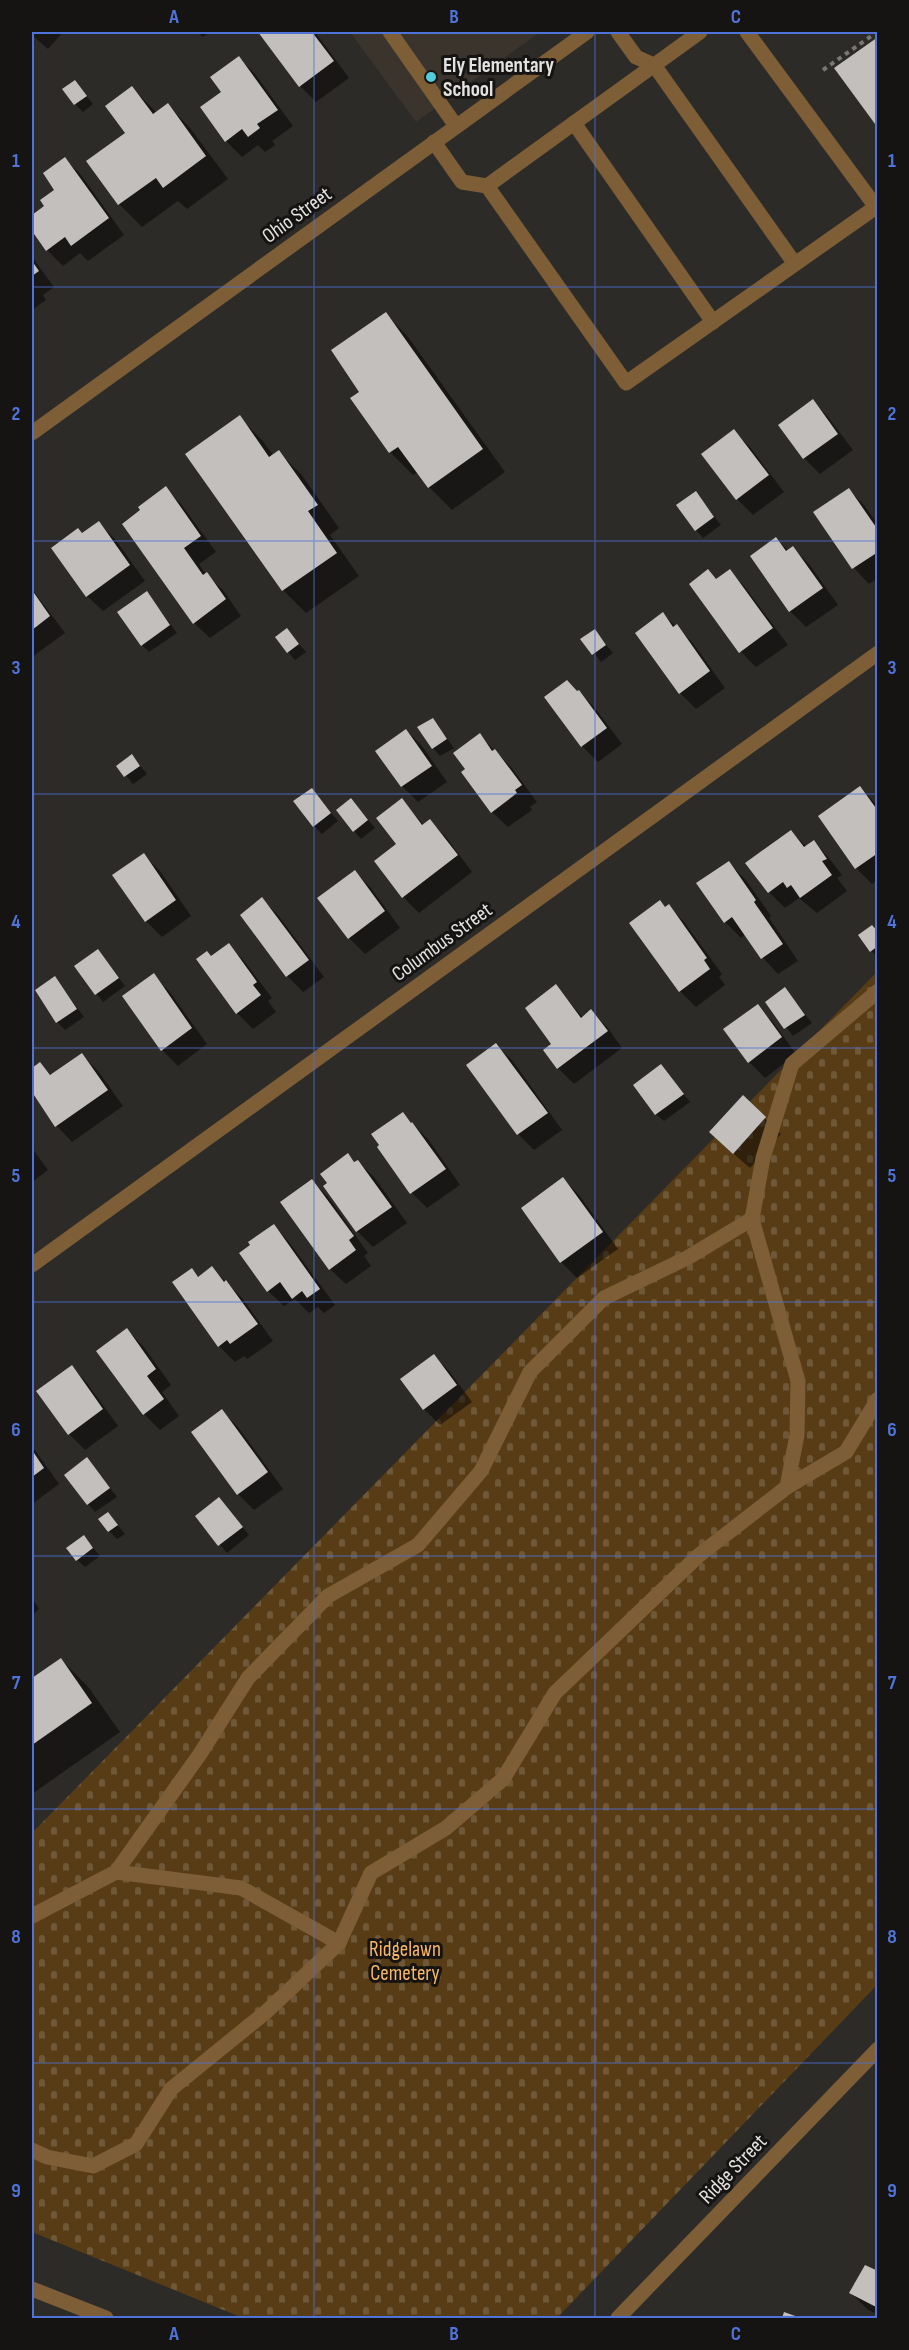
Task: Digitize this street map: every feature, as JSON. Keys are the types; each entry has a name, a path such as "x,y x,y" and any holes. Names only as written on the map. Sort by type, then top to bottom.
{"street":[{"path":"390,32 456,126"},
{"name":"Ohio Street","path":"32,433 587,32"},
{"path":"618,32 636,57 654,65 795,264"},
{"path":"434,142 462,182 487,186 700,32"},
{"path":"487,186 626,384 876,207 747,32"},
{"path":"574,123 713,322"},
{"name":"Columbus Street","path":"32,1265 878,653"},
{"path":"787,1487 797,1435 798,1381 752,1219 763,1158 792,1064 878,991"},
{"path":"32,1916 116,1872 200,1754 248,1678 328,1596 418,1545 481,1471 530,1372 604,1298 687,1258 752,1219"},
{"path":"32,2151 47,2157 93,2166 136,2144 171,2089 267,2012 339,1943 371,1873 446,1828 502,1779 555,1693 698,1556 787,1487 846,1452 878,1399"},
{"path":"116,1872 241,1888 339,1943"},
{"name":"Ridge Street","path":"618,2319 878,2049"},
{"path":"32,2289 83,2315 106,2319"}],"path":[{"path":"823,70 877,32"}],"shaded area":[{"name":"Ely Elementary School","path":"350,32 540,32 416,122"}],"green space":[{"name":"Ridgelawn Cemetery","path":"877,972 877,1985 557,2318 243,2318 32,2232 32,1833"}],"building":[{"path":"258,32 312,32 334,61 299,87"},
{"path":"878,37 878,128 834,68"},
{"path":"239,56 278,110 257,124 260,128 248,137 242,129 225,142 200,107 221,92 210,77"},
{"path":"75,80 87,96 74,105 62,89"},
{"path":"132,86 153,114 168,103 206,156 163,188 156,178 118,205 86,161 125,133 105,106"},
{"path":"65,157 109,218 71,246 65,237 46,251 32,231 32,215 44,206 40,200 54,190 43,173"},
{"path":"32,261 39,271 32,276"},
{"path":"386,312 483,449 428,488 398,447 389,453 350,398 359,392 331,350"},
{"path":"813,399 838,434 803,459 778,425"},
{"path":"240,415 269,457 279,450 318,505 308,511 337,553 282,591 185,454"},
{"path":"734,429 769,475 736,500 701,454"},
{"path":"166,486 201,536 184,548 203,575 207,572 226,599 193,624 122,524 140,510 138,507"},
{"path":"849,488 878,530 878,552 852,569 813,512"},
{"path":"696,491 714,517 695,531 676,505"},
{"path":"99,521 130,565 86,597 51,548 78,528 82,533"},
{"path":"776,537 786,551 793,546 823,588 789,612 750,556"},
{"path":"708,569 716,579 730,569 773,628 739,653 689,584"},
{"path":"32,590 50,616 32,630"},
{"path":"147,591 170,625 141,646 117,612"},
{"path":"663,612 673,627 677,624 710,671 679,694 635,633"},
{"path":"287,628 299,644 287,653 275,637"},
{"path":"595,629 606,645 592,655 580,639"},
{"path":"567,680 577,691 579,690 607,728 581,747 544,697"},
{"path":"433,718 447,739 432,749 417,727"},
{"path":"406,729 432,766 401,787 375,751"},
{"path":"480,733 492,751 495,749 522,785 515,790 517,793 491,813 461,772 465,769 453,753"},
{"path":"132,754 140,766 124,777 116,766"},
{"path":"860,786 878,811 878,853 855,869 818,816"},
{"path":"312,788 331,813 313,827 293,801"},
{"path":"351,798 368,820 353,832 336,810"},
{"path":"402,798 422,825 430,819 458,855 402,898 374,861 396,844 376,818"},
{"path":"791,830 804,847 814,840 827,859 822,861 832,875 800,898 791,885 787,888 783,882 768,893 745,863"},
{"path":"144,853 176,900 145,922 112,875"},
{"path":"729,861 783,944 761,959 732,917 724,923 696,883"},
{"path":"355,870 385,911 348,939 317,898"},
{"path":"262,897 309,960 286,977 240,915"},
{"path":"660,900 665,907 669,904 707,958 704,960 710,969 679,992 629,923"},
{"path":"872,925 878,932 878,946 870,952 858,935"},
{"path":"229,943 257,982 253,985 261,995 236,1014 196,959 207,951 211,956"},
{"path":"98,949 119,978 95,995 74,966"},
{"path":"154,973 192,1028 161,1051 122,996"},
{"path":"55,976 77,1009 56,1023 35,990"},
{"path":"556,984 581,1018 591,1009 608,1031 557,1069 543,1050 551,1044 525,1008"},
{"path":"785,987 805,1015 784,1029 765,1002"},
{"path":"758,1004 782,1037 748,1063 723,1029"},
{"path":"496,1043 548,1113 517,1135 466,1065"},
{"path":"82,1053 108,1090 55,1127 32,1092 32,1068 40,1062 50,1075"},
{"path":"661,1064 684,1094 655,1115 633,1085"},
{"path":"743,1095 766,1117 733,1154 709,1132"},
{"path":"403,1112 446,1169 410,1194 377,1147 379,1145 371,1134"},
{"path":"348,1153 354,1162 358,1160 392,1207 356,1232 323,1186 327,1183 320,1174"},
{"path":"563,1177 603,1232 560,1263 521,1208"},
{"path":"312,1179 354,1236 349,1240 356,1250 329,1270 280,1202"},
{"path":"274,1224 320,1289 307,1298 302,1291 292,1299 280,1282 267,1292 239,1253 250,1245 248,1242"},
{"path":"212,1266 224,1282 226,1280 258,1324 230,1344 227,1340 218,1347 172,1282 192,1268 198,1277"},
{"path":"127,1328 156,1369 147,1376 164,1399 143,1415 96,1351"},
{"path":"434,1354 457,1385 423,1410 400,1379"},
{"path":"72,1365 103,1409 68,1435 36,1391"},
{"path":"222,1409 268,1472 237,1495 191,1432"},
{"path":"32,1450 44,1468 32,1477"},
{"path":"87,1457 110,1488 87,1505 64,1475"},
{"path":"219,1497 243,1527 218,1546 195,1516"},
{"path":"108,1512 118,1525 108,1532 98,1519"},
{"path":"84,1535 93,1548 76,1561 66,1548"},
{"path":"61,1658 92,1703 32,1745 32,1678"},
{"path":"865,2265 878,2271 878,2308 849,2293"},
{"path":"784,2312 801,2318 782,2318"}],"place":[{"name":"Ely Elementary School","path":"431,77"}]}
